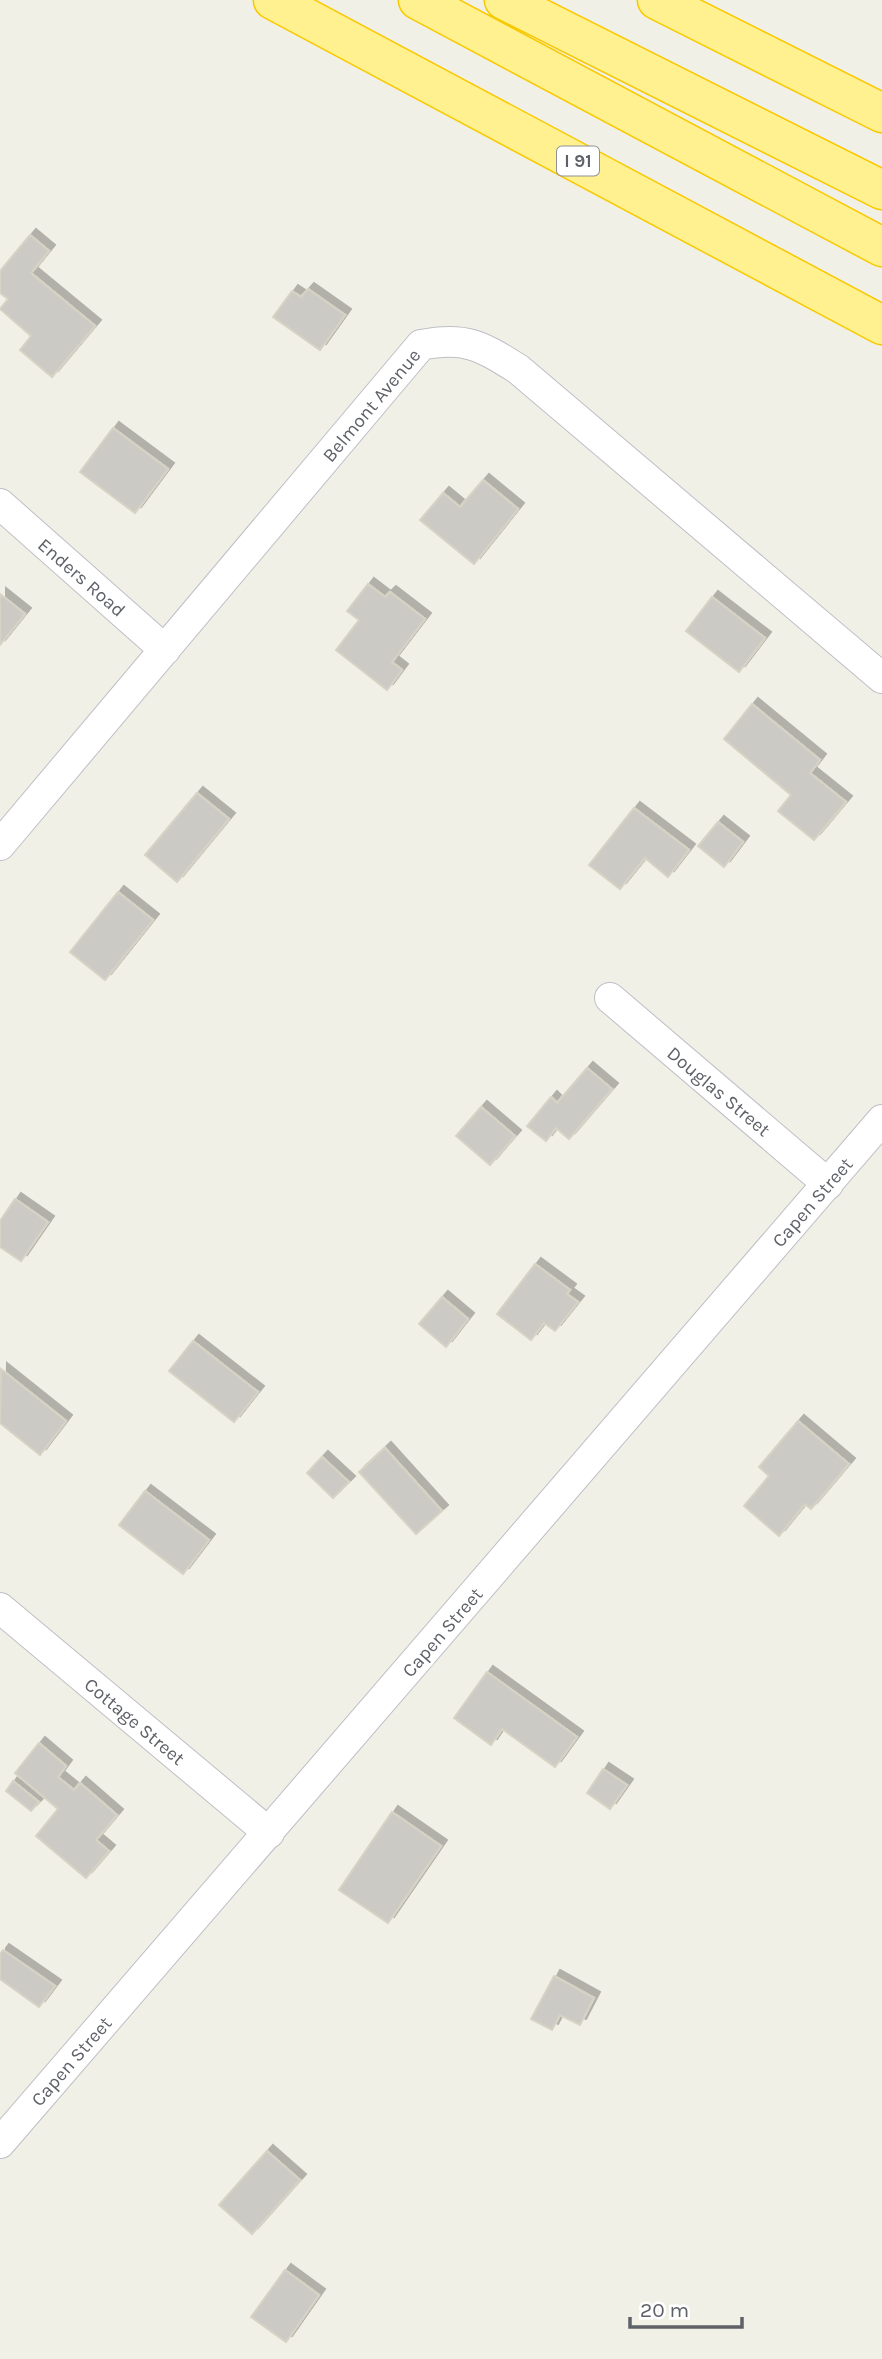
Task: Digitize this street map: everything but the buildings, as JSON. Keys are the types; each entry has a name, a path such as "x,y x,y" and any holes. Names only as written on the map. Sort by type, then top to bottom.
{"highway":[{"name":"I 91","path":"273,0 882,325"},
{"path":"418,0 882,247"},
{"path":"504,0 882,190"},
{"path":"657,0 882,113"}],"street":[{"name":"Belmont Avenue","path":"0,845 421,345 445,340 479,345 518,369 882,678"},
{"name":"Enders Road","path":"0,504 165,650"},
{"name":"Douglas Street","path":"610,998 828,1184"},
{"name":"Capen Street","path":"0,2143 882,1120"},
{"name":"Cottage Street","path":"0,1608 269,1833"}]}
